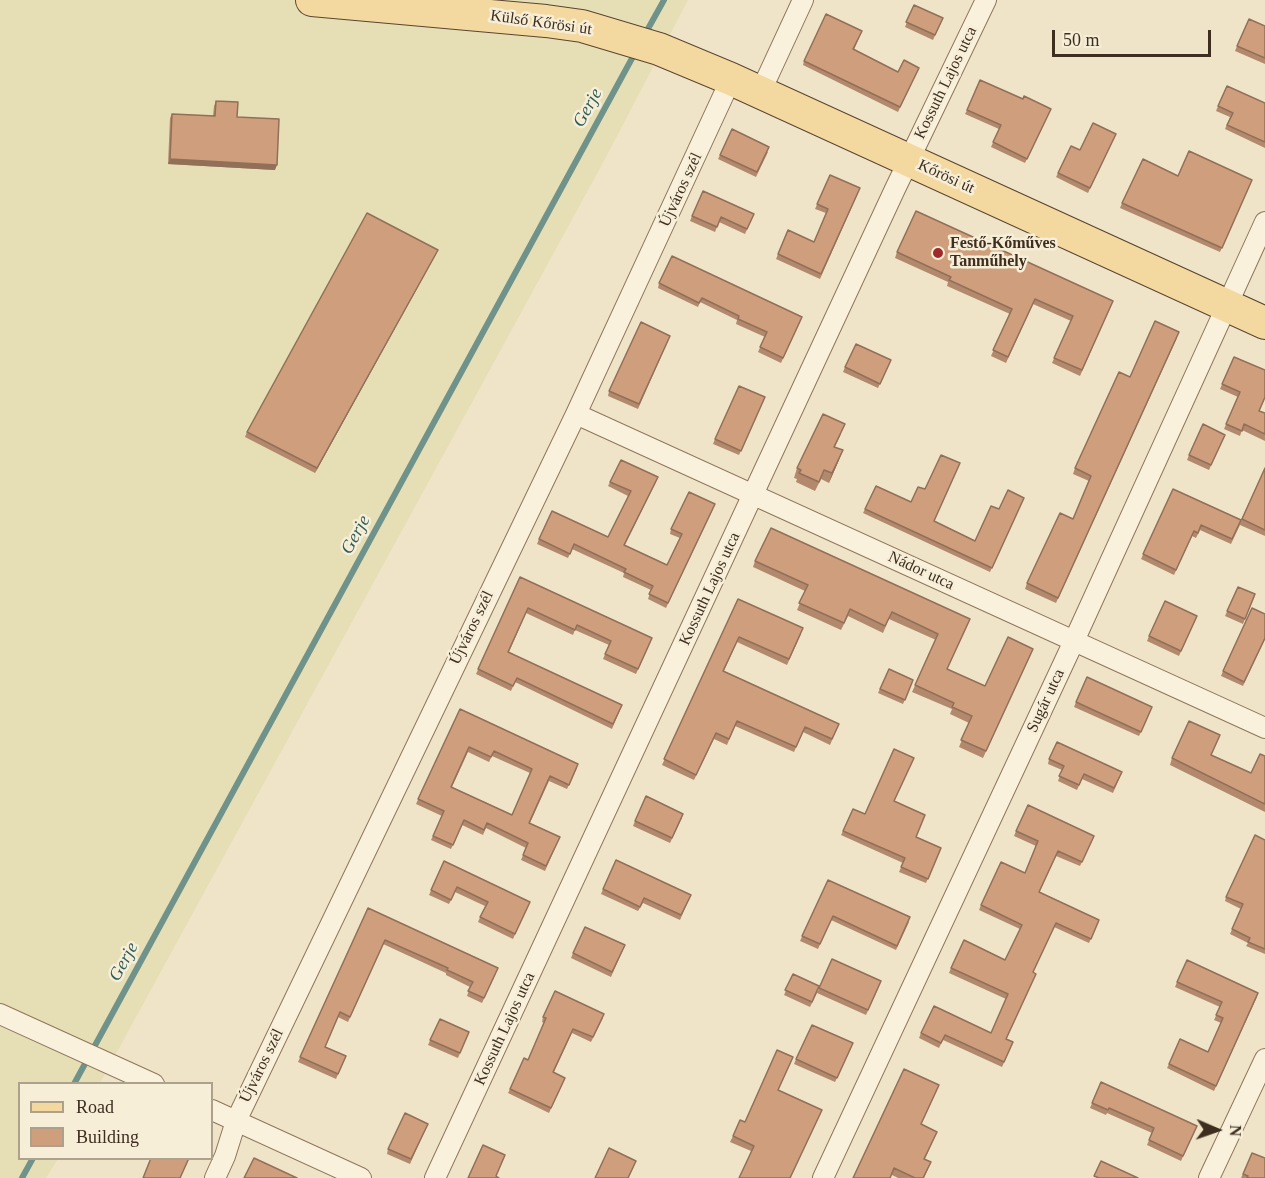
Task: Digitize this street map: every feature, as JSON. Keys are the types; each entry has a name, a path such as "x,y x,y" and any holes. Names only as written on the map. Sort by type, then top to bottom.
{"main road":[{"name":"Külső Kőrösi út","path":"312,0 546,21 582,26 625,38"},
{"name":"Kőrösi út","path":"625,38 659,49 731,79 1265,323"}],"street":[{"path":"760,93 803,0"},
{"name":"Kossuth Lajos utca","path":"435,1178 908,160 986,0"},
{"name":"Újváros szél","path":"214,1178 225,1156 236,1120 576,414 731,79"},
{"name":"Sugár utca","path":"823,1178 1074,641 1265,222"},
{"name":"Nádor utca","path":"576,414 1265,728"},
{"path":"0,1014 152,1082"},
{"path":"1209,1178 1265,1059"},
{"path":"213,1110 361,1178"}],"shaded area":[{"path":"0,0 688,0 604,161 101,1082 18,1082 18,1160 57,1160 46,1178 0,1178"}],"building":[{"path":"914,5 943,18 935,35 906,22"},
{"path":"826,14 862,31 853,49 898,72 904,60 919,68 900,107 804,61"},
{"path":"1249,19 1265,26 1265,58 1237,46"},
{"path":"980,80 1023,99 1024,96 1051,109 1027,159 993,142 1001,125 967,110"},
{"path":"1227,86 1265,103 1265,142 1227,125 1233,113 1218,106"},
{"path":"216,101 238,102 237,117 279,119 277,165 170,159 172,114 215,116"},
{"path":"1093,123 1116,134 1090,188 1058,173 1071,146 1080,150"},
{"path":"732,129 769,147 757,172 720,155"},
{"path":"1189,151 1252,180 1222,248 1122,203 1143,159 1178,176"},
{"path":"830,175 860,188 821,274 778,254 788,230 814,242 828,209 817,204"},
{"path":"703,191 754,214 747,229 721,217 717,227 692,216"},
{"path":"916,211 1113,301 1082,370 1054,358 1073,316 1035,299 1008,357 993,350 1012,309 949,280 951,277 897,252"},
{"path":"367,213 438,250 317,468 247,432"},
{"path":"672,256 802,317 783,358 760,347 767,332 738,319 739,316 702,298 699,303 659,283"},
{"path":"1155,321 1179,332 1058,598 1027,583 1060,513 1073,519 1091,476 1075,468 1119,372 1130,377"},
{"path":"641,322 670,336 639,404 609,391"},
{"path":"856,344 891,360 880,384 845,367"},
{"path":"1234,357 1265,370 1265,397 1259,411 1265,413 1265,434 1244,424 1242,431 1226,424 1240,392 1222,384"},
{"path":"739,386 765,397 741,451 715,439"},
{"path":"823,414 845,424 834,447 843,450 832,473 824,470 819,482 799,473 801,470 797,468"},
{"path":"1203,424 1225,435 1211,465 1189,455"},
{"path":"941,455 960,463 934,521 975,541 991,506 999,509 1008,490 1024,498 992,568 865,509 876,486 911,502 918,487 925,489"},
{"path":"621,460 658,477 624,545 667,565 682,534 671,529 689,492 715,504 668,603 649,594 653,586 624,572 626,569 574,544 570,554 539,539 552,511 608,537 631,491 610,482"},
{"path":"1265,468 1265,530 1242,519"},
{"path":"1173,489 1241,520 1232,539 1201,525 1198,533 1194,531 1176,570 1143,554"},
{"path":"771,528 970,619 947,669 985,686 1008,637 1033,649 986,751 961,740 972,716 952,707 954,703 915,685 938,634 892,612 885,626 850,609 844,623 799,603 808,585 755,561"},
{"path":"520,577 652,638 638,669 605,654 611,641 577,625 575,630 528,608 508,652 622,705 613,724 517,678 513,686 478,669"},
{"path":"1238,587 1255,594 1245,619 1227,611"},
{"path":"738,599 803,628 789,659 739,637 723,671 839,724 832,739 805,727 796,747 737,721 729,739 716,733 696,775 664,759"},
{"path":"1165,601 1197,616 1181,651 1149,636"},
{"path":"1252,608 1265,614 1265,638 1244,682 1223,671"},
{"path":"889,669 913,680 905,700 880,689"},
{"path":"1087,677 1152,707 1141,732 1076,702"},
{"path":"460,709 578,764 569,785 550,776 529,823 560,837 546,866 523,855 528,843 487,823 484,830 464,820 453,845 433,836 444,811 418,799","holes":["469,747 491,757 494,751 532,769 512,815 451,787"]},
{"path":"1189,721 1220,735 1211,755 1251,773 1260,754 1265,756 1265,804 1172,758"},
{"path":"1057,742 1122,772 1114,788 1084,774 1079,785 1059,776 1064,766 1049,759"},
{"path":"894,749 914,758 894,801 925,815 916,837 941,848 928,879 901,867 905,858 843,831 853,809 865,814"},
{"path":"646,796 683,814 672,838 635,821"},
{"path":"1028,805 1094,836 1082,862 1058,851 1039,892 1099,920 1091,939 1056,923 1033,972 1036,974 1006,1039 1013,1042 1004,1062 945,1035 941,1043 921,1033 934,1006 991,1033 1008,994 951,968 964,940 1005,960 1022,925 981,905 1001,862 1025,873 1038,841 1016,831"},
{"path":"1255,835 1265,840 1265,949 1248,942 1250,938 1232,929 1243,904 1226,897"},
{"path":"616,860 691,895 681,915 644,898 640,907 603,889"},
{"path":"444,861 530,902 515,934 480,917 488,902 457,887 451,900 431,890"},
{"path":"828,880 910,917 897,946 833,916 820,944 802,936"},
{"path":"368,908 498,968 484,998 468,991 473,982 447,970 448,968 385,940 350,1017 340,1012 325,1047 346,1056 338,1074 300,1057"},
{"path":"585,927 625,945 612,972 573,953"},
{"path":"832,959 881,981 868,1010 819,988"},
{"path":"1187,960 1258,993 1216,1086 1169,1064 1180,1039 1208,1052 1223,1018 1216,1015 1222,1002 1177,982"},
{"path":"793,974 819,986 812,1002 785,990"},
{"path":"555,991 604,1014 593,1037 573,1029 553,1072 565,1078 551,1108 510,1089 524,1058 528,1060"},
{"path":"440,1019 469,1032 460,1053 430,1040"},
{"path":"812,1025 853,1043 837,1078 796,1059"},
{"path":"777,1050 793,1057 778,1090 822,1110 790,1178 739,1178 754,1146 733,1136 740,1120 745,1122"},
{"path":"904,1069 939,1085 921,1124 937,1132 924,1159 931,1162 923,1178 915,1178 894,1168 890,1178 853,1178"},
{"path":"1101,1082 1197,1126 1183,1156 1149,1140 1154,1128 1092,1103"},
{"path":"405,1113 428,1124 411,1159 388,1149"},
{"path":"483,1145 505,1155 496,1176 499,1178 468,1178"},
{"path":"609,1148 636,1161 628,1178 595,1178"},
{"path":"1252,1153 1265,1158 1265,1178 1247,1178 1248,1176 1243,1174"},
{"path":"254,1158 297,1178 244,1178"},
{"path":"150,1160 188,1160 180,1178 143,1178"},
{"path":"1101,1161 1138,1178 1094,1176"}],"waterway":[{"name":"Gerje","path":"644,36 664,0"},
{"name":"Gerje","path":"75,1082 636,51"},
{"name":"Gerje","path":"22,1178 32,1160"}],"place":[{"name":"Festő-Kőműves Tanműhely","path":"938,253"}]}
